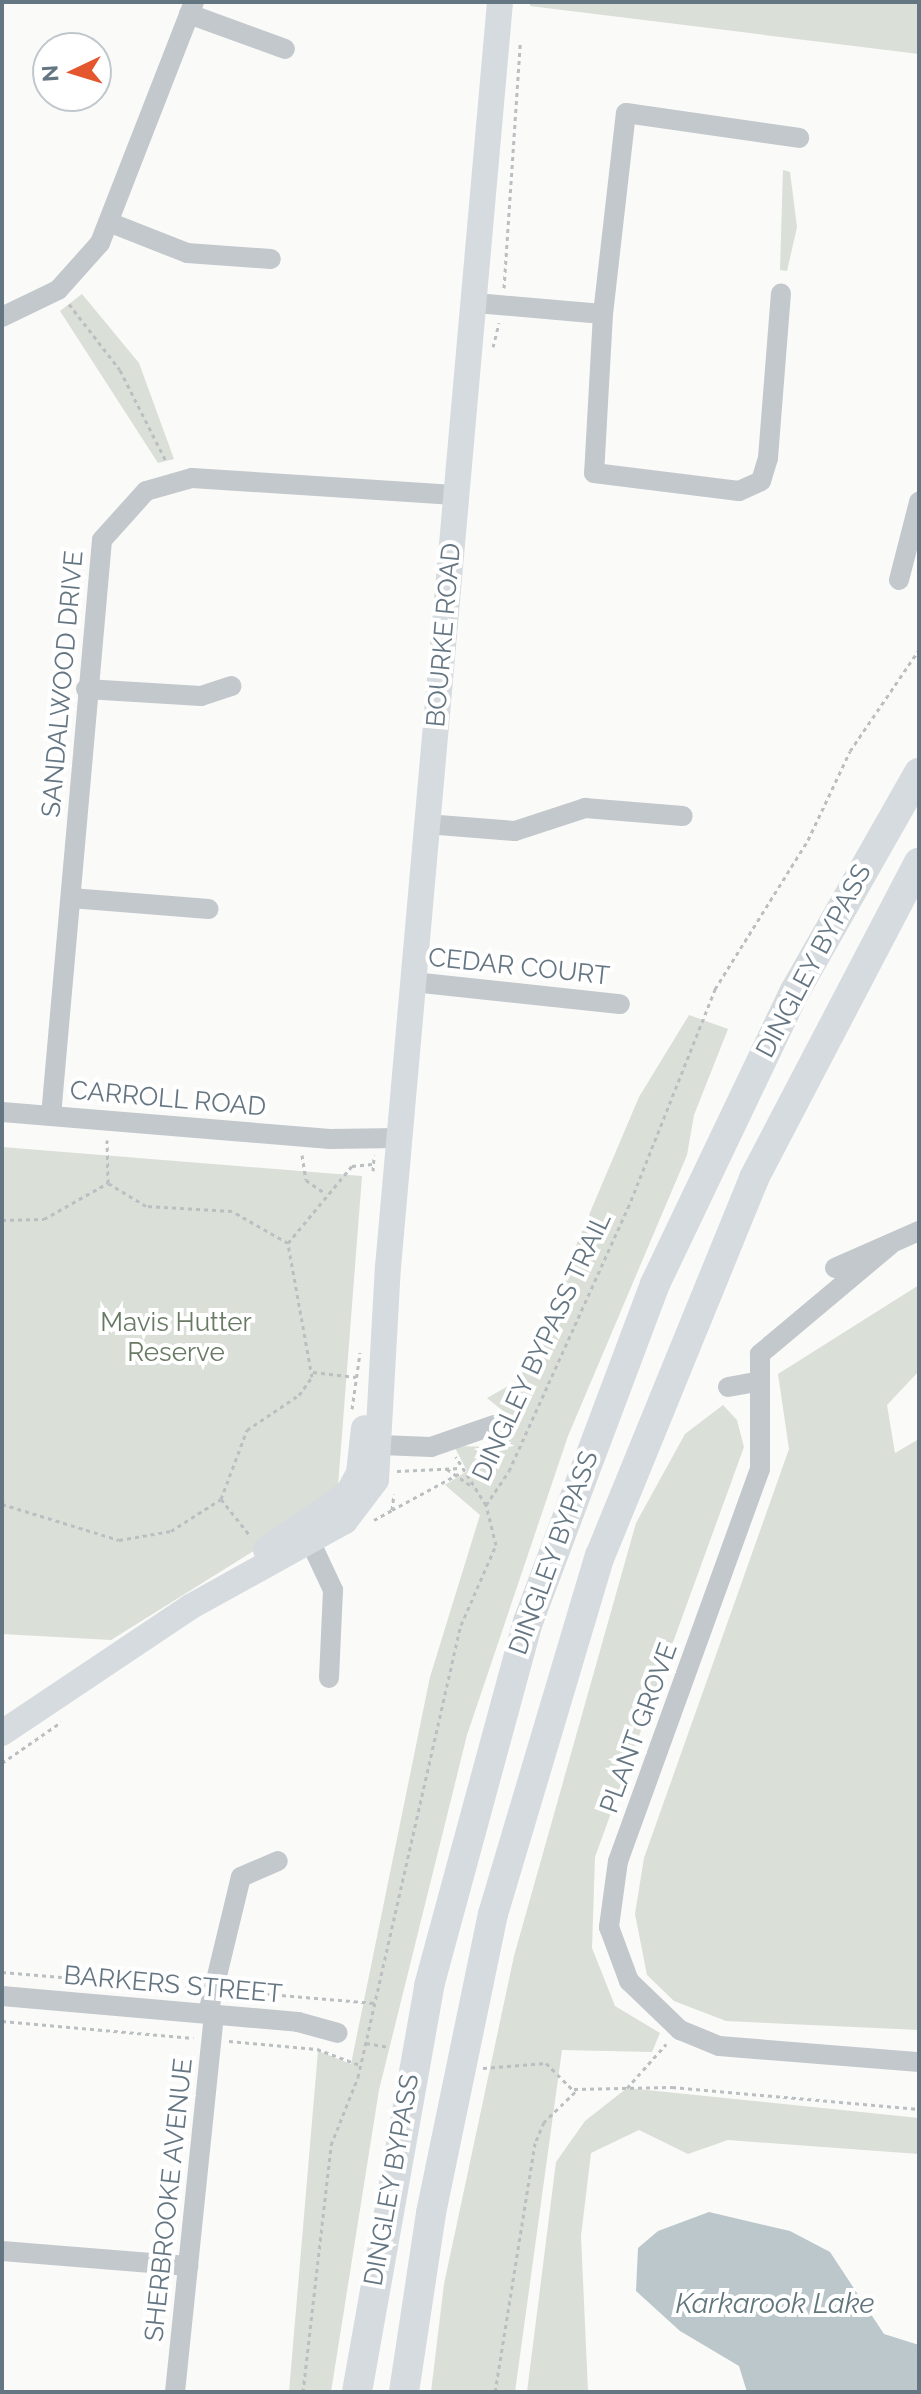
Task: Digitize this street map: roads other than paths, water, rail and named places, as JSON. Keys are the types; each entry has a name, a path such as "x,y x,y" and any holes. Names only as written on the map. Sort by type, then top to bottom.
{"highway":[{"name":"DINGLEY BYPASS","path":"357,2392 429,1986 528,1622 661,1270 795,991 919,773"},
{"name":"DINGLEY BYPASS","path":"404,2392 431,2213 493,1914 595,1571 754,1178 919,863"}],"main road":[{"name":"BOURKE ROAD","path":"306,1534 355,1500 372,1445 388,1267 390,1149 413,982 476,303 500,2"},
{"path":"2,1733 190,1607 306,1534"}],"street":[{"path":"2,317 58,290 111,223 192,8 285,49"},
{"path":"781,294 768,458 761,481 739,491 594,473 603,314 626,113 799,138"},
{"path":"111,223 187,253 271,259"},
{"path":"476,303 603,314"},
{"name":"SANDALWOOD DRIVE","path":"51,1116 86,689 102,540 146,491 192,478 458,495"},
{"path":"899,580 919,502"},
{"path":"86,689 201,696 231,686"},
{"path":"426,824 515,831 585,808 683,816"},
{"path":"71,898 209,909"},
{"name":"CEDAR COURT","path":"413,982 625,1006"},
{"name":"CARROLL ROAD","path":"2,1112 330,1139 390,1149"},
{"name":"PLANT GROVE","path":"835,1268 919,1231"},
{"name":"PLANT GROVE","path":"890,1245 768,1343 757,1382 760,1469 618,1861 608,1907 614,1951 629,1981 680,2030 719,2046 919,2062"},
{"path":"728,1387 757,1382"},
{"path":"372,1445 431,1447 494,1425"},
{"path":"306,1534 333,1590 329,1678"},
{"name":"SHERBROOKE AVENUE","path":"175,2392 188,2266 203,2039 242,1875 278,1861"},
{"name":"BARKERS STREET","path":"2,1996 211,2014 338,2033"},
{"path":"2,2251 188,2266"}],"water":[{"name":"Karkarook Lake","path":"709,2212 790,2231 830,2252 884,2334 919,2345 919,2392 747,2392 739,2366 680,2331 636,2291 638,2248 658,2231"}],"park label":[{"name":"Mavis Hutter Reserve","path":"176,1338"}]}
